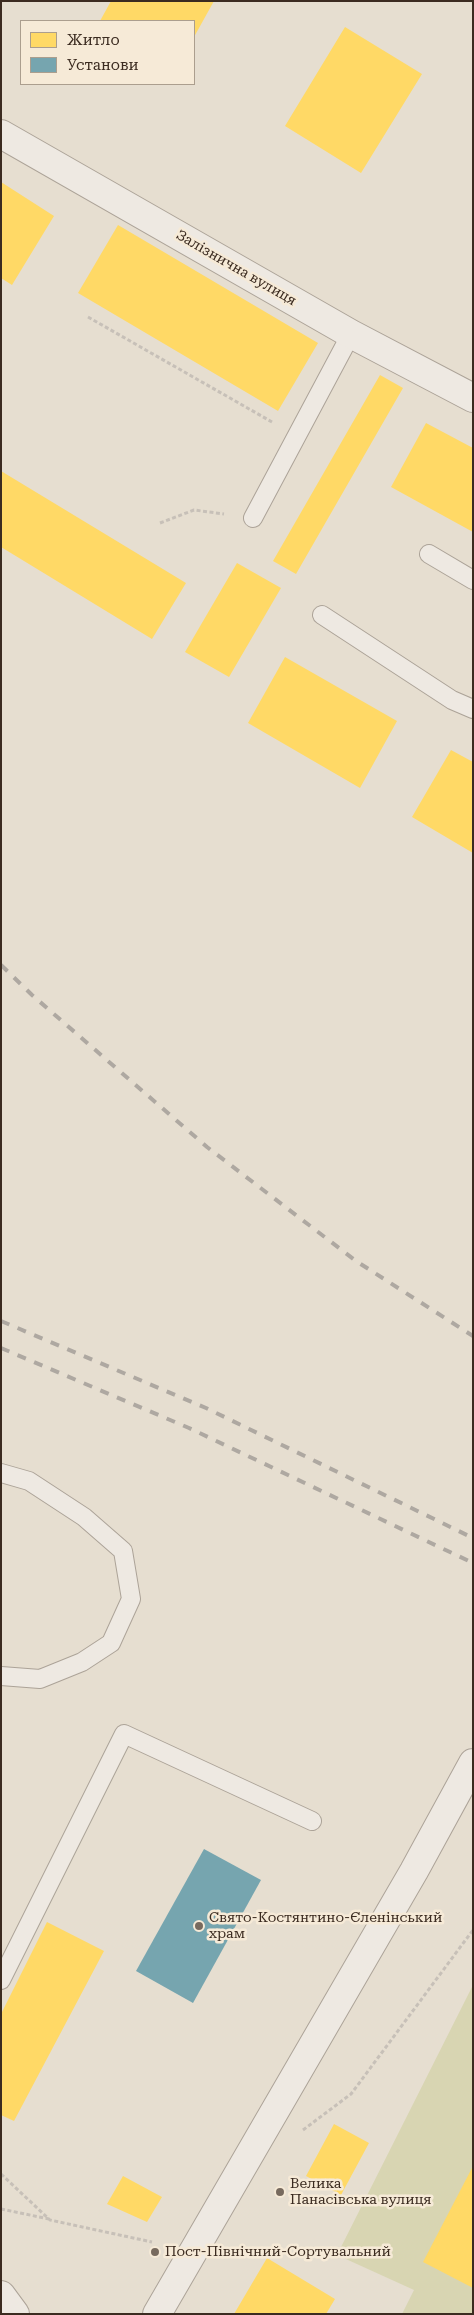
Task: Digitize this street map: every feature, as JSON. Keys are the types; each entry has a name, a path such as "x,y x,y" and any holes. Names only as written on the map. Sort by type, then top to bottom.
{"street":[{"name":"Залізнична вулиця","path":"1,134 351,334 473,398"},
{"path":"157,2314 414,1871 473,1762"},
{"path":"1,2295 15,2314"}],"lane":[{"path":"253,518 351,334"},
{"path":"429,554 473,580"},
{"path":"322,615 452,700 473,709"},
{"path":"1,1473 29,1481 84,1518 122,1551 131,1599 111,1643 82,1662 40,1679 1,1676"},
{"path":"1,1980 124,1734 312,1820"}],"path":[{"path":"88,317 297,436"},
{"path":"160,523 194,510 253,518"},
{"path":"253,2146 306,2129 351,2094 473,1930"},
{"path":"1,2174 50,2220"},
{"path":"1,2209 152,2242"}],"shaded area":[{"path":"473,1985 473,2314 402,2314 414,2290 337,2255"}],"building: Житло":[{"path":"111,1 214,1 195,35 195,20 101,20"},
{"path":"345,27 422,74 361,173 285,126"},
{"path":"1,182 54,216 12,285 1,278"},
{"path":"118,225 318,343 278,411 78,293"},
{"path":"380,375 403,388 296,574 273,561"},
{"path":"426,423 473,448 473,532 391,487"},
{"path":"1,471 186,583 152,639 1,547"},
{"path":"237,563 281,588 229,677 185,652"},
{"path":"285,657 397,721 360,788 248,723"},
{"path":"451,750 473,762 473,853 412,817"},
{"path":"47,1922 104,1951 14,2121 1,2115 1,2014"},
{"path":"334,2124 369,2143 341,2195 306,2176"},
{"path":"473,2166 473,2288 423,2262"},
{"path":"123,2176 162,2197 147,2222 107,2204"},
{"path":"267,2258 335,2299 326,2314 234,2314"}],"building: Установи":[{"name":"Свято-Костянтино-Єленінський храм","path":"204,1849 261,1880 193,2003 136,1971"}],"railway":[{"path":"1,965 32,995 207,1147 356,1261 473,1336"},
{"path":"1,1321 206,1408 473,1538"},
{"path":"1,1348 189,1428 473,1563"}],"place":[{"name":"Свято-Костянтино-Єленінський храм","path":"199,1926"},
{"name":"Велика Панасівська вулиця","path":"280,2192"},
{"name":"Пост-Північний-Сортувальний","path":"155,2252"}]}
